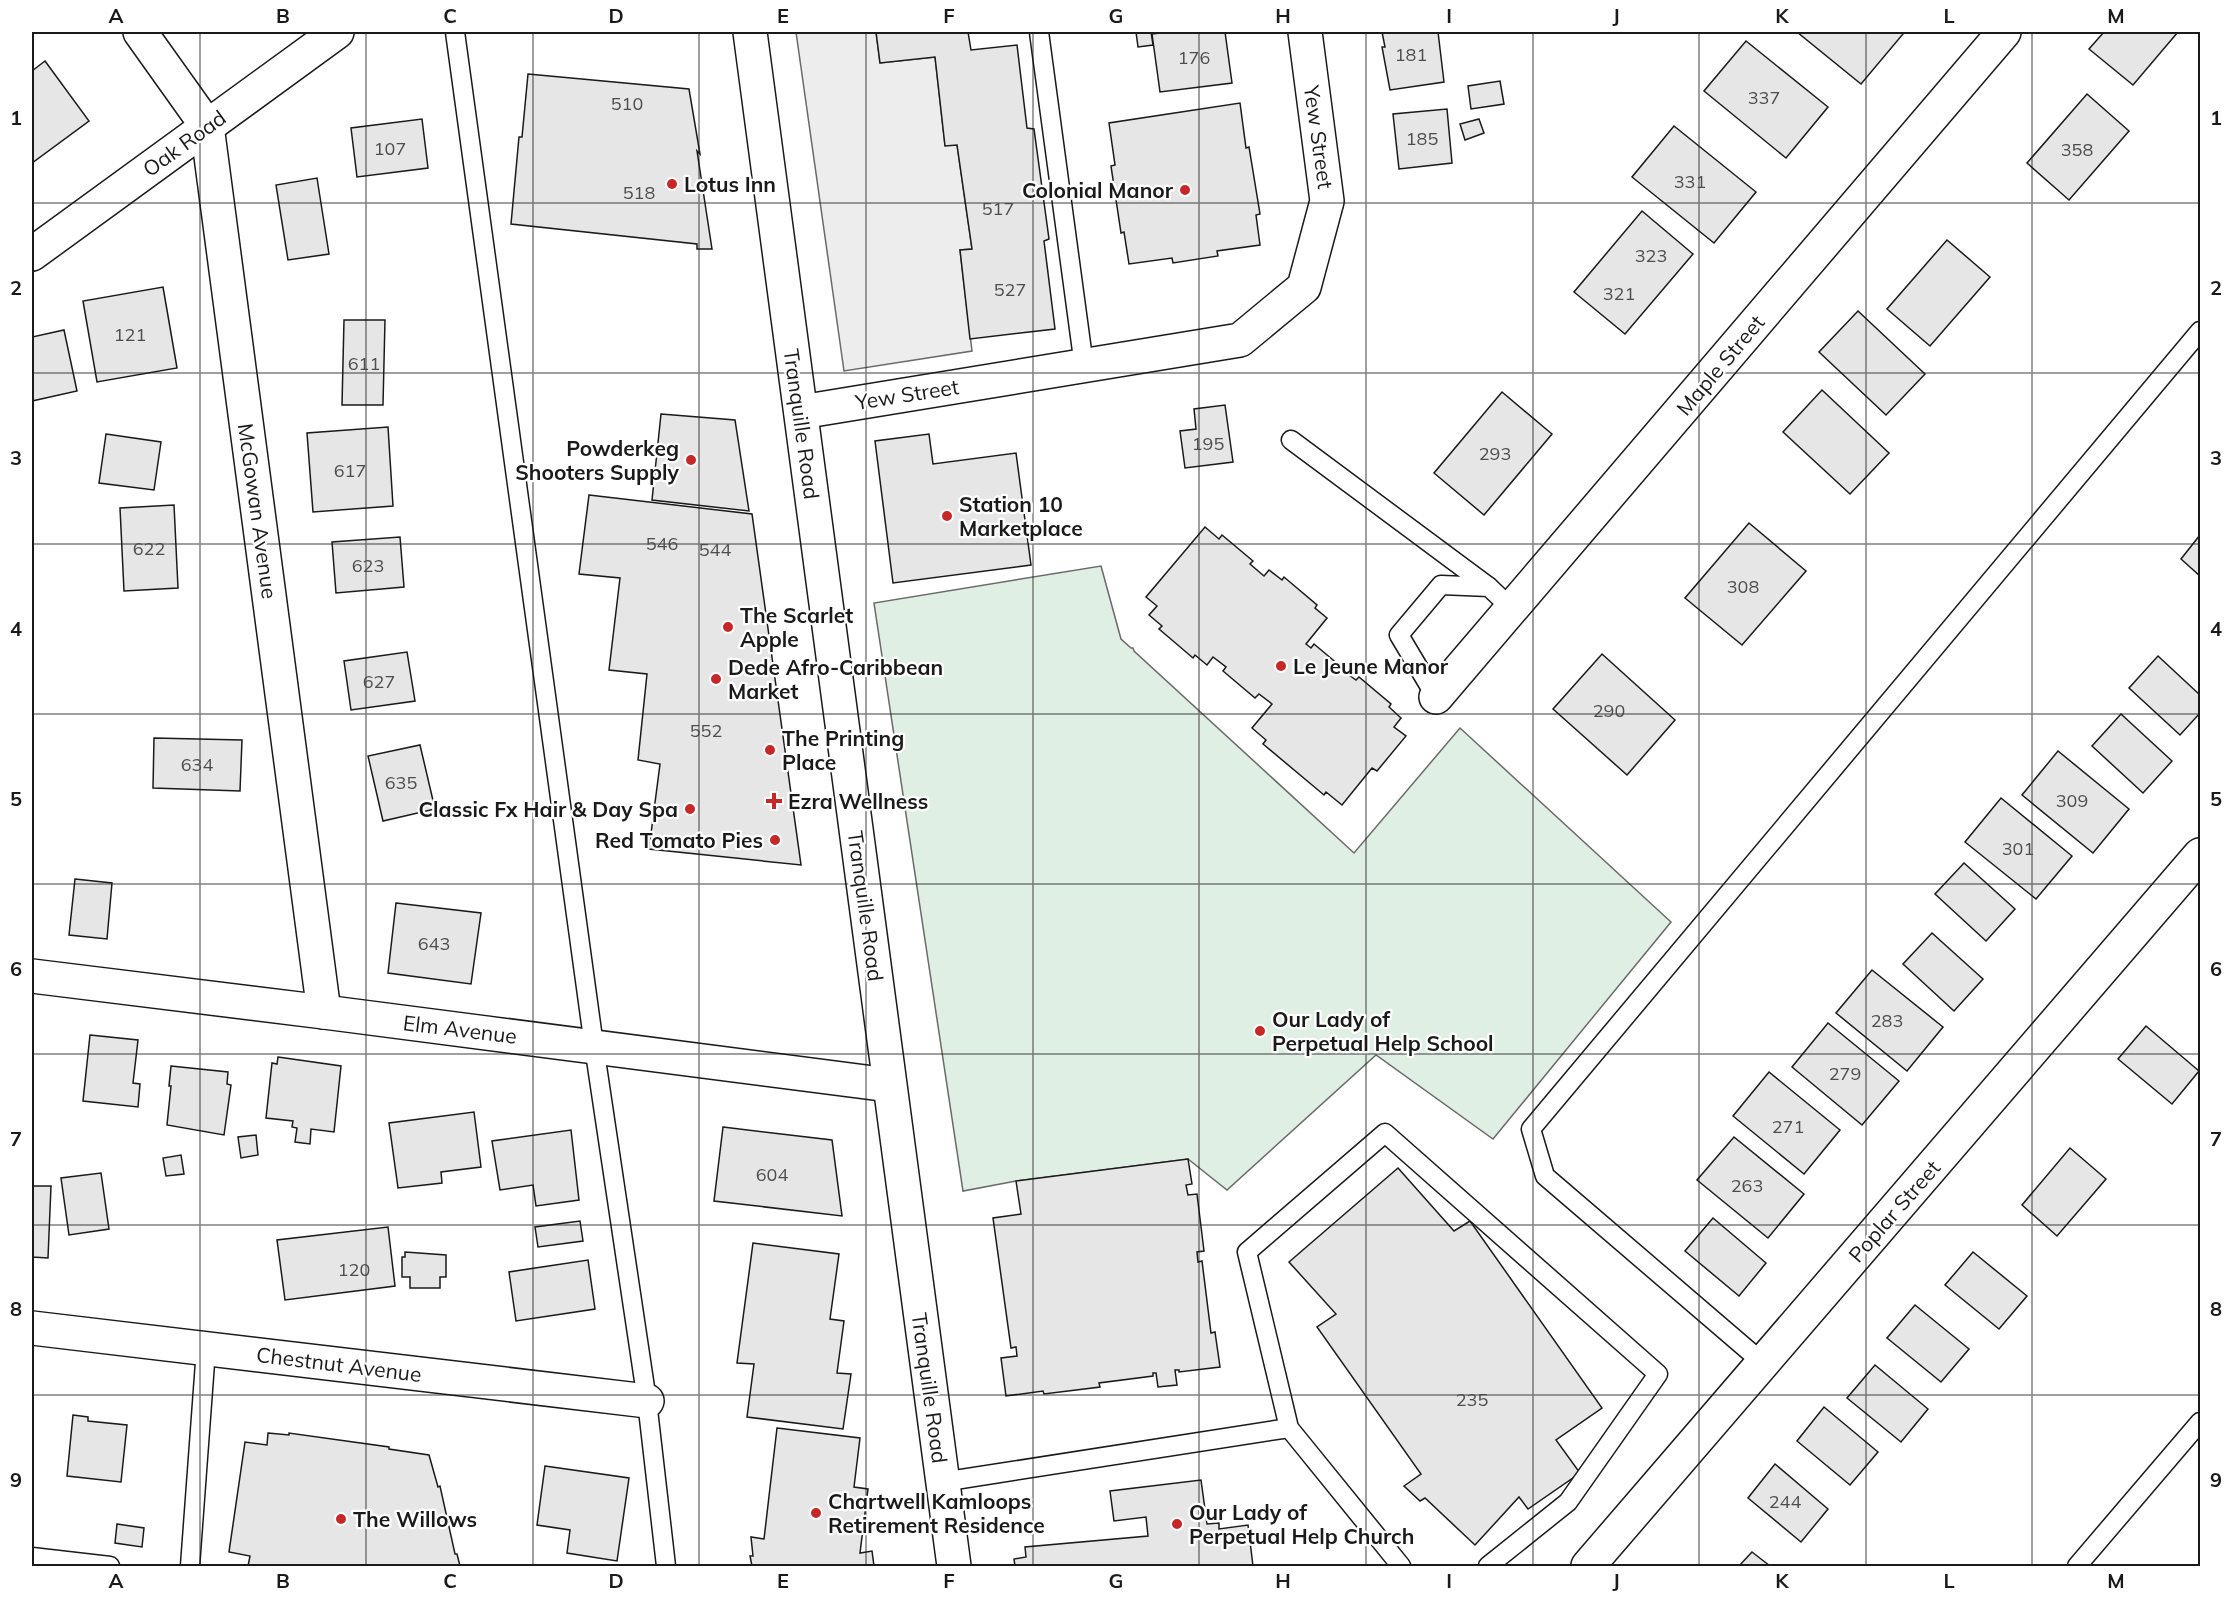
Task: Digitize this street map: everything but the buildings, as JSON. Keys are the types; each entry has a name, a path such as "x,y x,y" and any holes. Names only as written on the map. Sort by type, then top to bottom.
{"street":[{"name":"McGowan Avenue","path":"140,32 207,126 324,1012"},
{"name":"Oak Road","path":"32,254 337,32"},
{"name":"Tranquille Road","path":"750,32 954,1566"},
{"name":"Yew Street","path":"801,412 1240,340 1304,287 1327,201 1305,32"},
{"name":"Maple Street","path":"1436,697 2004,32"},
{"name":"Poplar Street","path":"1588,1566 2200,855"},
{"name":"Elm Avenue","path":"32,976 889,1085"},
{"name":"Chestnut Avenue","path":"32,1328 647,1401"}],"lane":[{"path":"455,32 594,1047 647,1401 666,1566"},
{"path":"1039,32 1084,366"},
{"path":"1763,1363 1545,1176 1531,1129 2200,331"},
{"path":"1291,440 1489,587 1512,609"},
{"path":"1436,697 1399,635 1441,585 1489,587"},
{"path":"1401,1566 1289,1428 1247,1252 1385,1133 1658,1374 1568,1502 1488,1566"},
{"path":"190,1566 206,1349"},
{"path":"2077,1566 2200,1422"},
{"path":"942,1482 1289,1428"},
{"path":"32,1557 110,1566"}],"green space":[{"name":"Our Lady of Perpetual Help School","path":"1101,566 1121,639 1354,853 1460,728 1671,922 1493,1139 1376,1055 1227,1190 1188,1159 1016,1181 963,1191 874,603"}],"shaded area":[{"path":"796,32 876,32 880,63 935,57 945,145 957,145 972,249 960,250 972,351 844,371"}],"place":[{"name":"Lotus Inn","path":"672,184"},
{"name":"Colonial Manor","path":"1185,190"},
{"name":"Powderkeg Shooters Supply","path":"691,460"},
{"name":"Station 10 Marketplace","path":"947,516"},
{"name":"The Scarlet Apple","path":"728,627"},
{"name":"Le Jeune Manor","path":"1281,666"},
{"name":"Dede Afro-Caribbean Market","path":"716,679"},
{"name":"The Printing Place","path":"770,750"},
{"name":"Ezra Wellness","path":"774,801"},
{"name":"Classic Fx Hair & Day Spa","path":"690,809"},
{"name":"Red Tomato Pies","path":"775,840"},
{"name":"Our Lady of Perpetual Help School","path":"1260,1031"},
{"name":"Chartwell Kamloops Retirement Residence","path":"816,1513"},
{"name":"The Willows","path":"341,1519"},
{"name":"Our Lady of Perpetual Help Church","path":"1177,1524"}]}
